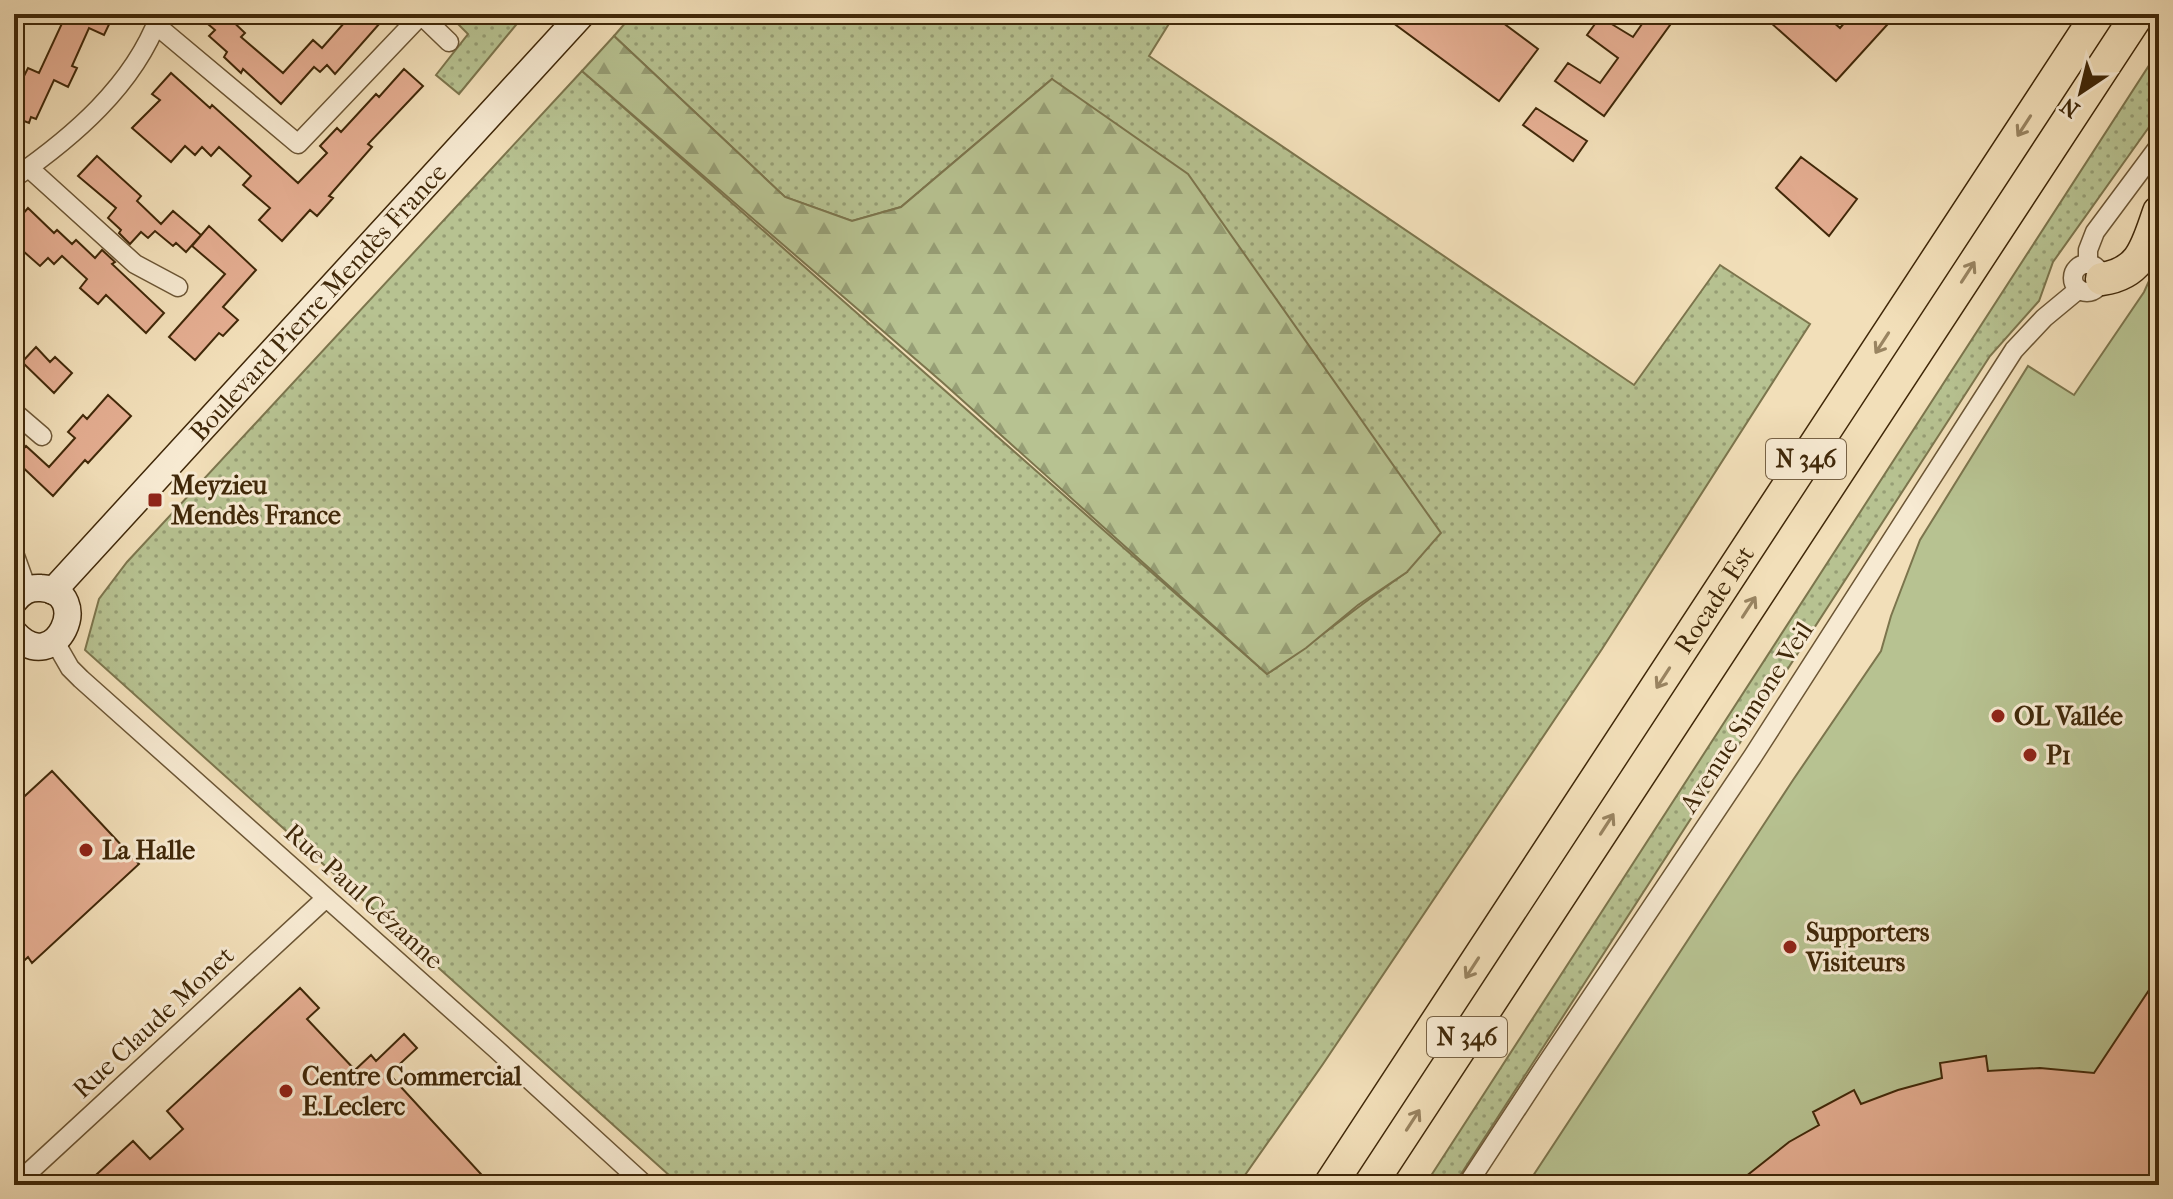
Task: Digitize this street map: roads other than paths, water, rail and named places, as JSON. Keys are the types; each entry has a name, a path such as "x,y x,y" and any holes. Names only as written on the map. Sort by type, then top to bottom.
{"highway":[{"name":"Rocade Est","path":"1330,1185 2098,14"},
{"name":"Rocade Est","path":"1370,1185 2138,14"},
{"path":"2078,105 2105,95 2159,22"},
{"path":"2089,277 2114,277 2128,271 2147,245 2159,212"}],"street":[{"name":"Boulevard Pierre Mendès France","path":"31,594 582,14"},
{"path":"178,287 135,264 22,173 76,131 103,104 138,58 158,20 298,144 421,15 449,42"},
{"path":"2089,277 2088,250 2095,232 2159,146"},
{"name":"Avenue Simone Veil","path":"1467,1185 1753,756 1999,371 2029,332 2089,277"},
{"path":"14,412 42,436"},
{"path":"14,553 31,594 61,597 68,616 67,626 55,642 37,646 20,640 14,633"},
{"name":"Rue Paul Cézanne","path":"55,642 70,668 81,679 645,1185"},
{"name":"Rue Claude Monet","path":"15,1185 326,898"}],"place":[{"name":"Meyzieu Mendès France","path":"155,500"},
{"name":"OL Vallée","path":"1998,716"},
{"name":"P1","path":"2030,755"},
{"name":"La Halle","path":"86,850"},
{"name":"Supporters Visiteurs","path":"1790,947"},
{"name":"Centre Commercial E.Leclerc","path":"286,1091"}]}
